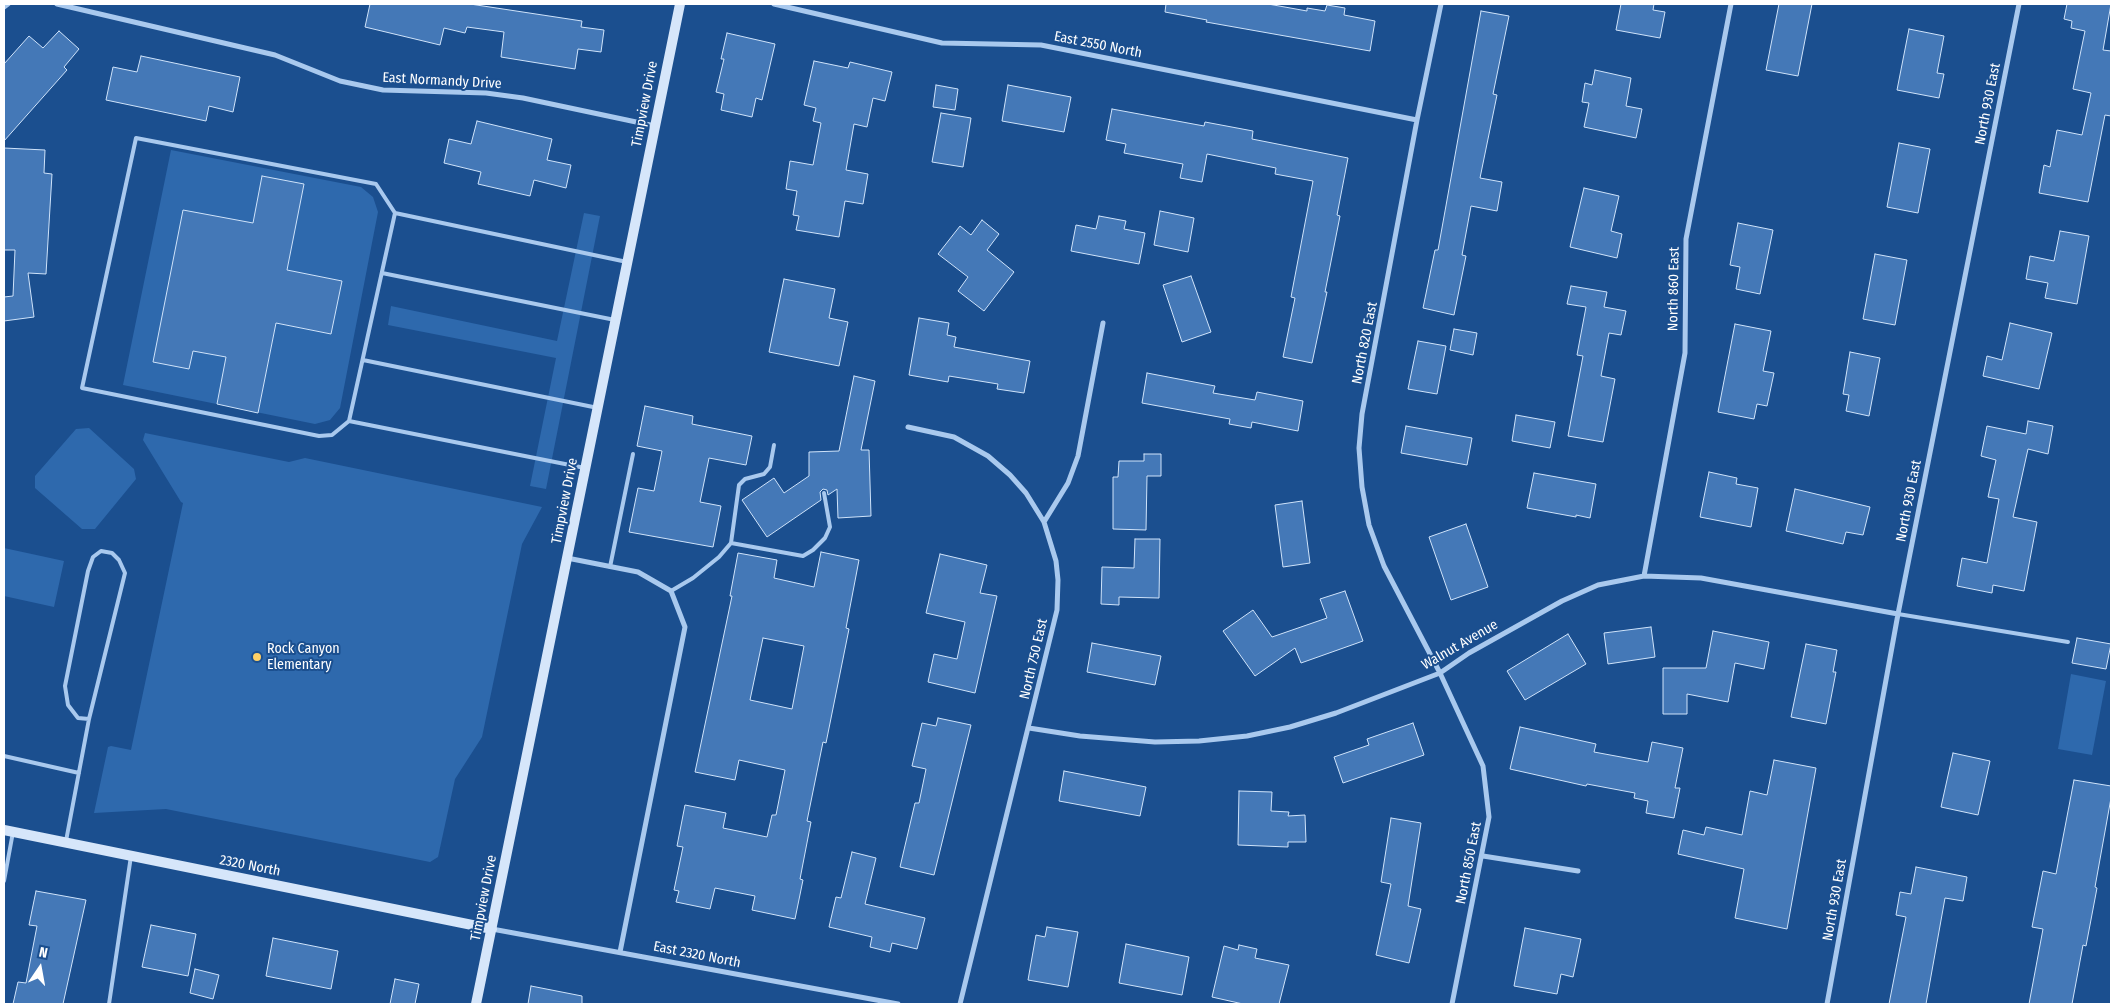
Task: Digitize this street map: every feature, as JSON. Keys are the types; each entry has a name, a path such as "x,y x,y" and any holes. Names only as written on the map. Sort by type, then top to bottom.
{"street":[{"path":"4,7 8,4"},
{"name":"East Normandy Drive","path":"57,4 275,55 340,82 382,90 486,93 524,98 655,126"},
{"name":"Timpview Drive","path":"476,1004 680,4"},
{"name":"East 2550 North","path":"774,4 942,43 1041,46 1417,120"},
{"name":"North 820 East","path":"1440,674 1384,566 1370,525 1362,487 1360,448 1362,414 1417,120 1441,4"},
{"name":"North 860 East","path":"1644,576 1685,353 1686,239 1732,4"},
{"name":"North 930 East","path":"1827,1004 1898,614 2019,4"},
{"path":"1044,522 1068,483 1078,456 1103,323"},
{"name":"North 750 East","path":"908,427 954,437 988,456 1010,474 1044,522 1056,561 1058,580 1057,610 960,1004"},
{"path":"567,558 638,572 671,591 685,627 620,952"},
{"name":"Walnut Avenue","path":"1029,728 1080,736 1155,742 1198,741 1247,736 1290,727 1336,713 1440,674 1469,653 1562,601 1598,586 1644,576 1700,578 1898,614"},
{"name":"North 850 East","path":"1440,674 1483,766 1489,817 1483,856 1452,1004"},
{"name":"2320 North","path":"8,831 492,928"},
{"path":"1483,856 1578,872"},
{"name":"East 2320 North","path":"492,928 898,1004"}],"lane":[{"path":"395,213 350,421 332,435 319,436 82,388 136,138 376,184 395,213 627,262"},
{"path":"382,274 615,320"},
{"path":"363,360 598,408"},
{"path":"350,421 585,468"},
{"path":"671,591 693,578 719,557 731,543 739,485 745,479 764,474 770,467 774,445"},
{"path":"610,567 634,454"},
{"path":"731,543 803,556 813,550 825,538 830,527 824,493"},
{"path":"66,843 89,719 124,573 119,560 112,553 101,551 93,557 88,572 65,686 68,705 78,718 89,719"},
{"path":"1898,614 2068,642"},
{"path":"4,756 79,772"},
{"path":"4,881 8,831"},
{"path":"109,1004 130,856"}],"shaded area":[{"path":"171,150 361,187 373,197 378,212 340,408 330,420 315,424 123,385"},
{"path":"584,213 600,216 546,489 530,486 556,358 388,325 391,306 557,341"},
{"path":"89,428 134,469 136,479 95,529 82,529 35,488 35,476 76,429"},
{"name":"Rock Canyon Elementary","path":"145,433 289,462 305,458 542,507 522,544 482,737 455,779 438,857 430,862 166,809 94,813 108,747 131,750 183,503 143,440"},
{"path":"4,548 64,561 54,607 4,596"},
{"path":"2071,674 2106,681 2092,755 2058,749"}],"building":[{"path":"370,4 470,4 582,21 581,27 604,30 601,52 578,49 575,69 501,57 504,32 467,27 465,33 444,28 440,45 365,27"},
{"path":"1166,4 1268,4 1307,11 1307,8 1325,11 1327,5 1345,8 1344,15 1375,21 1370,51 1206,22 1207,20 1165,12"},
{"path":"1621,4 1654,4 1653,10 1665,12 1660,38 1616,30"},
{"path":"1779,4 1812,4 1798,76 1766,70"},
{"path":"2067,4 2111,4 2103,50 2111,51 2111,116 2105,115 2088,202 2039,193 2044,165 2050,167 2057,130 2082,135 2091,93 2073,89 2085,31 2071,28 2072,21 2064,19"},
{"path":"1481,11 1509,16 1493,94 1497,95 1480,178 1502,182 1497,211 1471,206 1462,255 1466,256 1454,315 1423,308 1435,250 1438,250"},
{"path":"1909,29 1944,36 1937,73 1944,74 1939,98 1897,90"},
{"path":"59,31 79,49 64,67 67,70 4,141 4,64 29,36 43,48"},
{"path":"727,33 775,44 762,100 756,98 752,117 721,110 724,94 716,92 724,59 721,59"},
{"path":"141,56 240,77 233,112 209,106 206,121 106,100 113,67 137,72"},
{"path":"814,61 848,68 850,62 892,72 885,101 873,98 867,127 854,124 846,170 868,174 863,204 845,201 839,237 796,230 799,216 793,215 797,191 786,189 790,161 813,165 821,123 813,121 816,108 804,105"},
{"path":"1595,70 1631,78 1626,106 1642,109 1636,138 1584,127 1589,103 1582,102 1585,83 1592,85"},
{"path":"936,85 958,89 955,110 933,107"},
{"path":"1008,85 1071,97 1064,132 1002,121"},
{"path":"1112,109 1204,126 1205,122 1253,131 1252,139 1348,158 1337,215 1340,216 1325,292 1327,292 1312,363 1283,357 1295,298 1291,297 1313,181 1275,174 1276,168 1207,154 1202,182 1180,178 1183,164 1124,153 1126,144 1106,140"},
{"path":"941,113 971,118 963,167 932,162"},
{"path":"477,121 552,139 547,160 571,165 566,188 534,180 530,196 478,184 481,172 444,163 449,139 471,144"},
{"path":"1899,143 1930,149 1918,213 1887,207"},
{"path":"4,148 45,150 44,173 52,174 46,274 28,273 34,317 4,321 4,297 13,296 15,250 4,250"},
{"path":"262,176 304,184 287,270 342,281 331,334 276,323 258,413 217,404 226,357 193,351 189,369 153,362 183,210 253,223"},
{"path":"1584,188 1619,196 1611,231 1622,234 1617,258 1570,247"},
{"path":"1160,211 1194,218 1188,252 1154,245"},
{"path":"1099,216 1126,221 1124,229 1145,233 1139,264 1071,251 1076,225 1096,229"},
{"path":"982,220 999,234 987,250 1014,272 984,311 958,291 968,277 938,254 960,226 971,235"},
{"path":"1738,223 1773,230 1760,294 1736,289 1740,267 1730,265"},
{"path":"2060,231 2089,236 2077,304 2045,298 2048,283 2026,279 2030,256 2054,261"},
{"path":"1875,254 1907,260 1895,325 1863,319"},
{"path":"1191,276 1211,332 1182,342 1163,285"},
{"path":"784,279 835,289 829,318 848,322 839,366 769,352"},
{"path":"1571,286 1607,292 1604,307 1626,311 1621,335 1609,333 1601,376 1615,379 1603,442 1568,436 1583,356 1577,355 1586,307 1567,304"},
{"path":"919,318 949,323 947,335 956,337 954,347 1030,361 1024,393 997,389 998,384 949,376 948,382 909,375"},
{"path":"2010,323 2052,333 2039,389 1983,376 1987,356 2002,360"},
{"path":"1735,324 1771,331 1763,371 1774,373 1767,406 1757,404 1754,419 1718,412"},
{"path":"1454,329 1477,333 1473,355 1450,350"},
{"path":"1418,341 1446,346 1437,394 1408,389"},
{"path":"1850,352 1880,358 1869,416 1846,411 1849,395 1843,394"},
{"path":"1147,373 1215,386 1213,393 1255,400 1257,392 1303,401 1298,431 1252,422 1251,428 1229,424 1230,419 1142,403"},
{"path":"854,376 875,381 861,450 869,450 871,516 838,518 837,489 828,495 827,490 823,489 820,492 821,500 767,537 742,500 774,478 784,493 809,476 809,452 839,451"},
{"path":"645,406 693,416 692,424 752,436 746,465 709,458 700,502 721,506 713,547 629,532 638,488 654,491 662,451 637,446"},
{"path":"1516,415 1555,422 1550,448 1512,441"},
{"path":"2028,421 2053,426 2048,454 2028,449 2013,517 2037,522 2024,591 1993,585 1992,593 1957,586 1962,558 1987,563 1999,499 1988,497 1996,460 1981,456 1987,426 2026,434"},
{"path":"1406,426 1472,438 1467,465 1401,453"},
{"path":"1144,454 1161,454 1161,476 1147,476 1146,530 1113,529 1113,477 1118,477 1119,461 1144,461"},
{"path":"1709,472 1737,478 1736,484 1758,488 1751,527 1700,517"},
{"path":"1534,473 1596,484 1590,518 1527,508"},
{"path":"1795,489 1870,507 1863,535 1846,532 1843,544 1786,531"},
{"path":"1302,501 1310,563 1283,567 1275,505"},
{"path":"1466,524 1488,587 1451,600 1429,537"},
{"path":"1135,539 1160,539 1159,598 1119,597 1119,605 1101,604 1102,567 1134,568"},
{"path":"821,552 859,560 846,628 849,629 826,743 823,742 807,821 811,822 800,879 803,880 795,919 752,910 755,896 715,888 710,909 676,902 679,891 674,890 683,847 677,846 685,805 726,813 723,828 767,837 772,815 776,815 785,770 739,760 735,780 695,772 732,596 730,596 738,553 777,560 774,578 814,587","holes":["763,638 804,646 792,709 750,700"]},
{"path":"940,554 987,565 980,593 997,596 975,693 928,682 934,654 957,659 965,622 926,613"},
{"path":"1345,591 1363,641 1301,663 1295,648 1255,676 1223,631 1253,610 1272,637 1327,618 1320,599"},
{"path":"1651,627 1655,657 1608,664 1604,633"},
{"path":"1713,631 1769,642 1764,669 1735,663 1728,702 1687,694 1687,714 1663,714 1663,668 1706,668"},
{"path":"1568,634 1586,664 1525,700 1507,671"},
{"path":"2077,638 2111,644 2106,669 2072,663"},
{"path":"1092,643 1161,656 1155,685 1087,672"},
{"path":"1806,644 1837,650 1833,672 1836,672 1826,724 1791,717"},
{"path":"938,718 971,725 934,875 900,867 915,803 919,803 926,769 912,766 922,723 936,726"},
{"path":"1413,723 1424,755 1343,783 1334,757 1369,745 1367,739"},
{"path":"1520,727 1596,744 1594,752 1648,762 1652,742 1683,748 1675,788 1680,788 1674,818 1646,813 1648,801 1634,798 1635,793 1587,784 1586,786 1510,769"},
{"path":"1953,753 1990,761 1978,815 1941,807"},
{"path":"1774,760 1816,768 1787,929 1735,918 1744,869 1678,854 1683,830 1704,835 1706,827 1742,835 1750,791 1767,795"},
{"path":"1064,771 1146,787 1140,816 1059,801"},
{"path":"2074,780 2111,786 2111,798 2095,887 2097,888 2086,946 2083,945 2072,1004 2029,1004 2043,929 2032,927 2043,871 2056,874"},
{"path":"1239,791 1272,792 1271,811 1289,812 1288,816 1305,815 1306,842 1288,842 1288,847 1238,845"},
{"path":"1391,818 1421,823 1408,906 1421,909 1409,963 1376,955 1391,884 1381,882"},
{"path":"852,852 876,858 865,904 925,918 917,949 892,943 890,952 870,947 872,937 829,927 836,897 841,898"},
{"path":"1916,867 1967,877 1963,901 1945,898 1926,1004 1889,1004 1906,917 1896,915 1900,892 1911,894"},
{"path":"36,891 86,900 63,1004 13,1004 18,982 26,983 37,926 29,925"},
{"path":"151,925 196,934 188,976 142,967"},
{"path":"1047,927 1078,932 1068,987 1028,980 1036,935 1045,937"},
{"path":"1525,928 1581,939 1573,977 1561,974 1557,994 1514,986"},
{"path":"273,938 338,951 331,989 266,976"},
{"path":"1126,944 1189,957 1182,995 1119,983"},
{"path":"1239,945 1257,949 1255,958 1289,965 1279,1004 1243,1004 1212,997 1224,946 1238,950"},
{"path":"195,969 219,975 213,999 190,993"},
{"path":"395,979 419,984 415,1004 390,1004"},
{"path":"531,986 582,996 582,1004 528,1004"}],"place":[{"name":"Rock Canyon Elementary","path":"257,657"}]}
